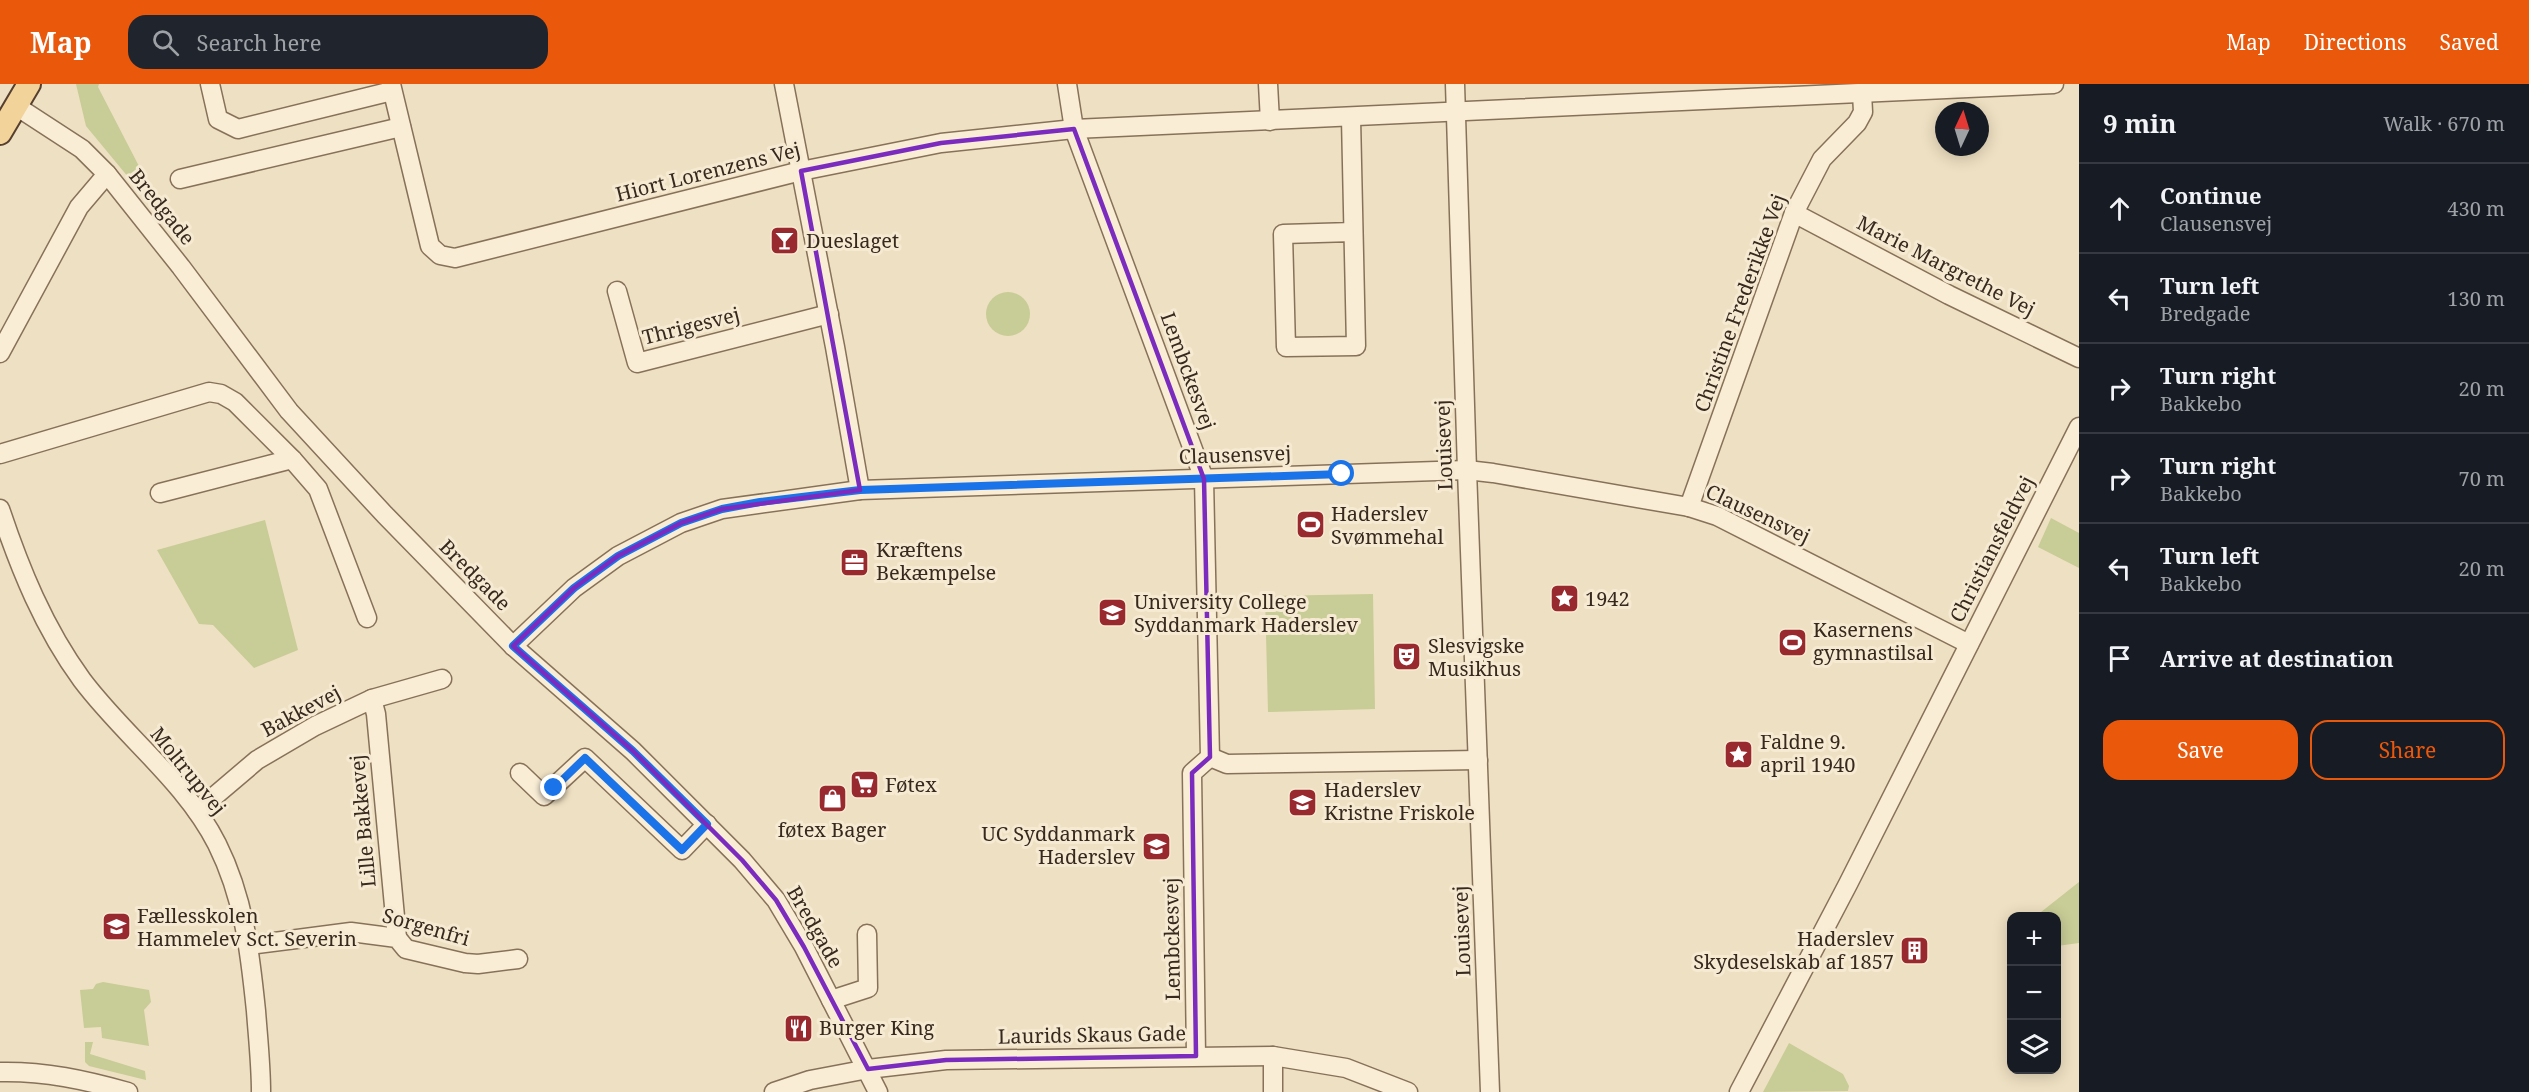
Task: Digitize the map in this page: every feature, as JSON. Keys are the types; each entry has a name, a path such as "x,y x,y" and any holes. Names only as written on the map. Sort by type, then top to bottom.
{"main road":[{"path":"0,133 10,95 29,84"}],"street":[{"path":"180,179 401,127 391,88 238,129 218,119 210,84"},
{"path":"784,84 829,314 860,490"},
{"name":"Lembckesvej","path":"1067,84 1074,129 1204,479 1210,757 1192,773 1196,1056"},
{"path":"1268,84 1270,121"},
{"name":"Louisevej","path":"1455,84 1490,1092"},
{"name":"Hiort Lorenzens Vej","path":"401,127 430,246 440,255 455,258 801,171 941,143 1074,129 1350,118 1988,85 2054,84"},
{"name":"Christine Frederikke Vej","path":"1689,507 1794,213 1822,159 1857,123 1863,112 1862,93"},
{"name":"Bredgade","path":"10,95 82,149 107,174 181,267 289,411 385,515 513,646 633,751 742,860 776,900 804,947 878,1092"},
{"path":"1350,118 1353,232 1356,346 1286,348 1283,234 1353,232"},
{"path":"0,353 79,207 107,174"},
{"name":"Marie Margrethe Vej","path":"1794,213 1949,295 2079,358"},
{"name":"Thrigesvej","path":"617,291 638,363 829,314"},
{"path":"0,454 209,392 221,394 236,402 318,489 367,618"},
{"name":"Christiansfeldvej","path":"1739,1092 1848,884 2079,427"},
{"path":"160,494 292,459"},
{"name":"Clausensvej","path":"513,646 574,588 618,556 681,523 722,509 860,490 1467,470 1689,507 1717,516 1969,644"},
{"name":"Moltrupvej","path":"0,509 19,565 48,628 82,680 196,811 216,843 229,872 242,906 250,945 261,1092"},
{"name":"Bakkevej","path":"196,811 257,760 315,726 372,699 442,679"},
{"name":"Lille Bakkevej","path":"372,699 376,714 397,938"},
{"path":"1210,757 1227,764 1478,760"},
{"path":"520,773 544,796 585,758 682,850 707,824"},
{"name":"Sorgenfri","path":"250,945 351,932 397,938 406,949 465,963 478,964 518,959"},
{"path":"831,1000 868,988 867,934"},
{"name":"Laurids Skaus Gade","path":"774,1092 810,1080 868,1069 979,1059 1196,1056 1274,1056 1346,1068 1408,1092"},
{"path":"1273,1092 1274,1056"},
{"path":"0,1072 33,1072 128,1092"}],"highlighted area":[{"path":"1074,129 1204,479 1210,757 1192,773 1196,1056 946,1060 868,1069 804,947 776,900 742,860 633,751 513,646 574,588 618,556 681,523 722,509 860,490 801,171 941,143"}],"green space":[{"path":"76,84 99,84 98,87 142,172 129,178 86,126"},
{"path":"1008,292 1017,293 1024,298 1029,305 1029,323 1024,330 1017,335 1008,336 999,335 992,330 987,323 986,314 987,305 992,298 999,293"},
{"path":"2051,518 2079,533 2079,568 2038,547"},
{"path":"265,520 298,650 254,668 213,625 199,624 157,550"},
{"path":"1373,594 1375,709 1268,712 1265,596"},
{"path":"2079,882 2079,943 2061,945 2061,912 2041,912"},
{"path":"103,982 149,990 151,1002 144,1010 149,1046 102,1038 101,1027 84,1028 80,990 93,989 96,984"},
{"path":"85,1042 93,1042 90,1054 145,1071 146,1080 89,1066 85,1062"},
{"path":"1789,1043 1843,1074 1849,1086 1848,1091 1763,1092"}],"place":[{"name":"Dueslaget","path":"785,241"},
{"name":"Haderslev Svømmehal","path":"1310,525"},
{"name":"Kræftens Bekæmpelse","path":"855,562"},
{"name":"1942","path":"1564,599"},
{"name":"University College Syddanmark Haderslev","path":"1113,613"},
{"name":"Kasernens gymnastilsal","path":"1792,642"},
{"name":"Slesvigske Musikhus","path":"1407,657"},
{"name":"Faldne 9. april 1940","path":"1739,754"},
{"name":"Føtex","path":"864,785"},
{"name":"føtex Bager","path":"832,799"},
{"name":"Haderslev Kristne Friskole","path":"1303,802"},
{"name":"UC Syddanmark Haderslev","path":"1156,846"},
{"name":"Fællesskolen Hammelev Sct. Severin","path":"116,927"},
{"name":"Haderslev Skydeselskab af 1857","path":"1915,950"},
{"name":"Burger King","path":"798,1028"}],"route":[{"path":"554,788 585,758 682,850 707,824 633,751 513,646 574,588 618,556 681,523 722,509 860,490 1342,474"}]}
